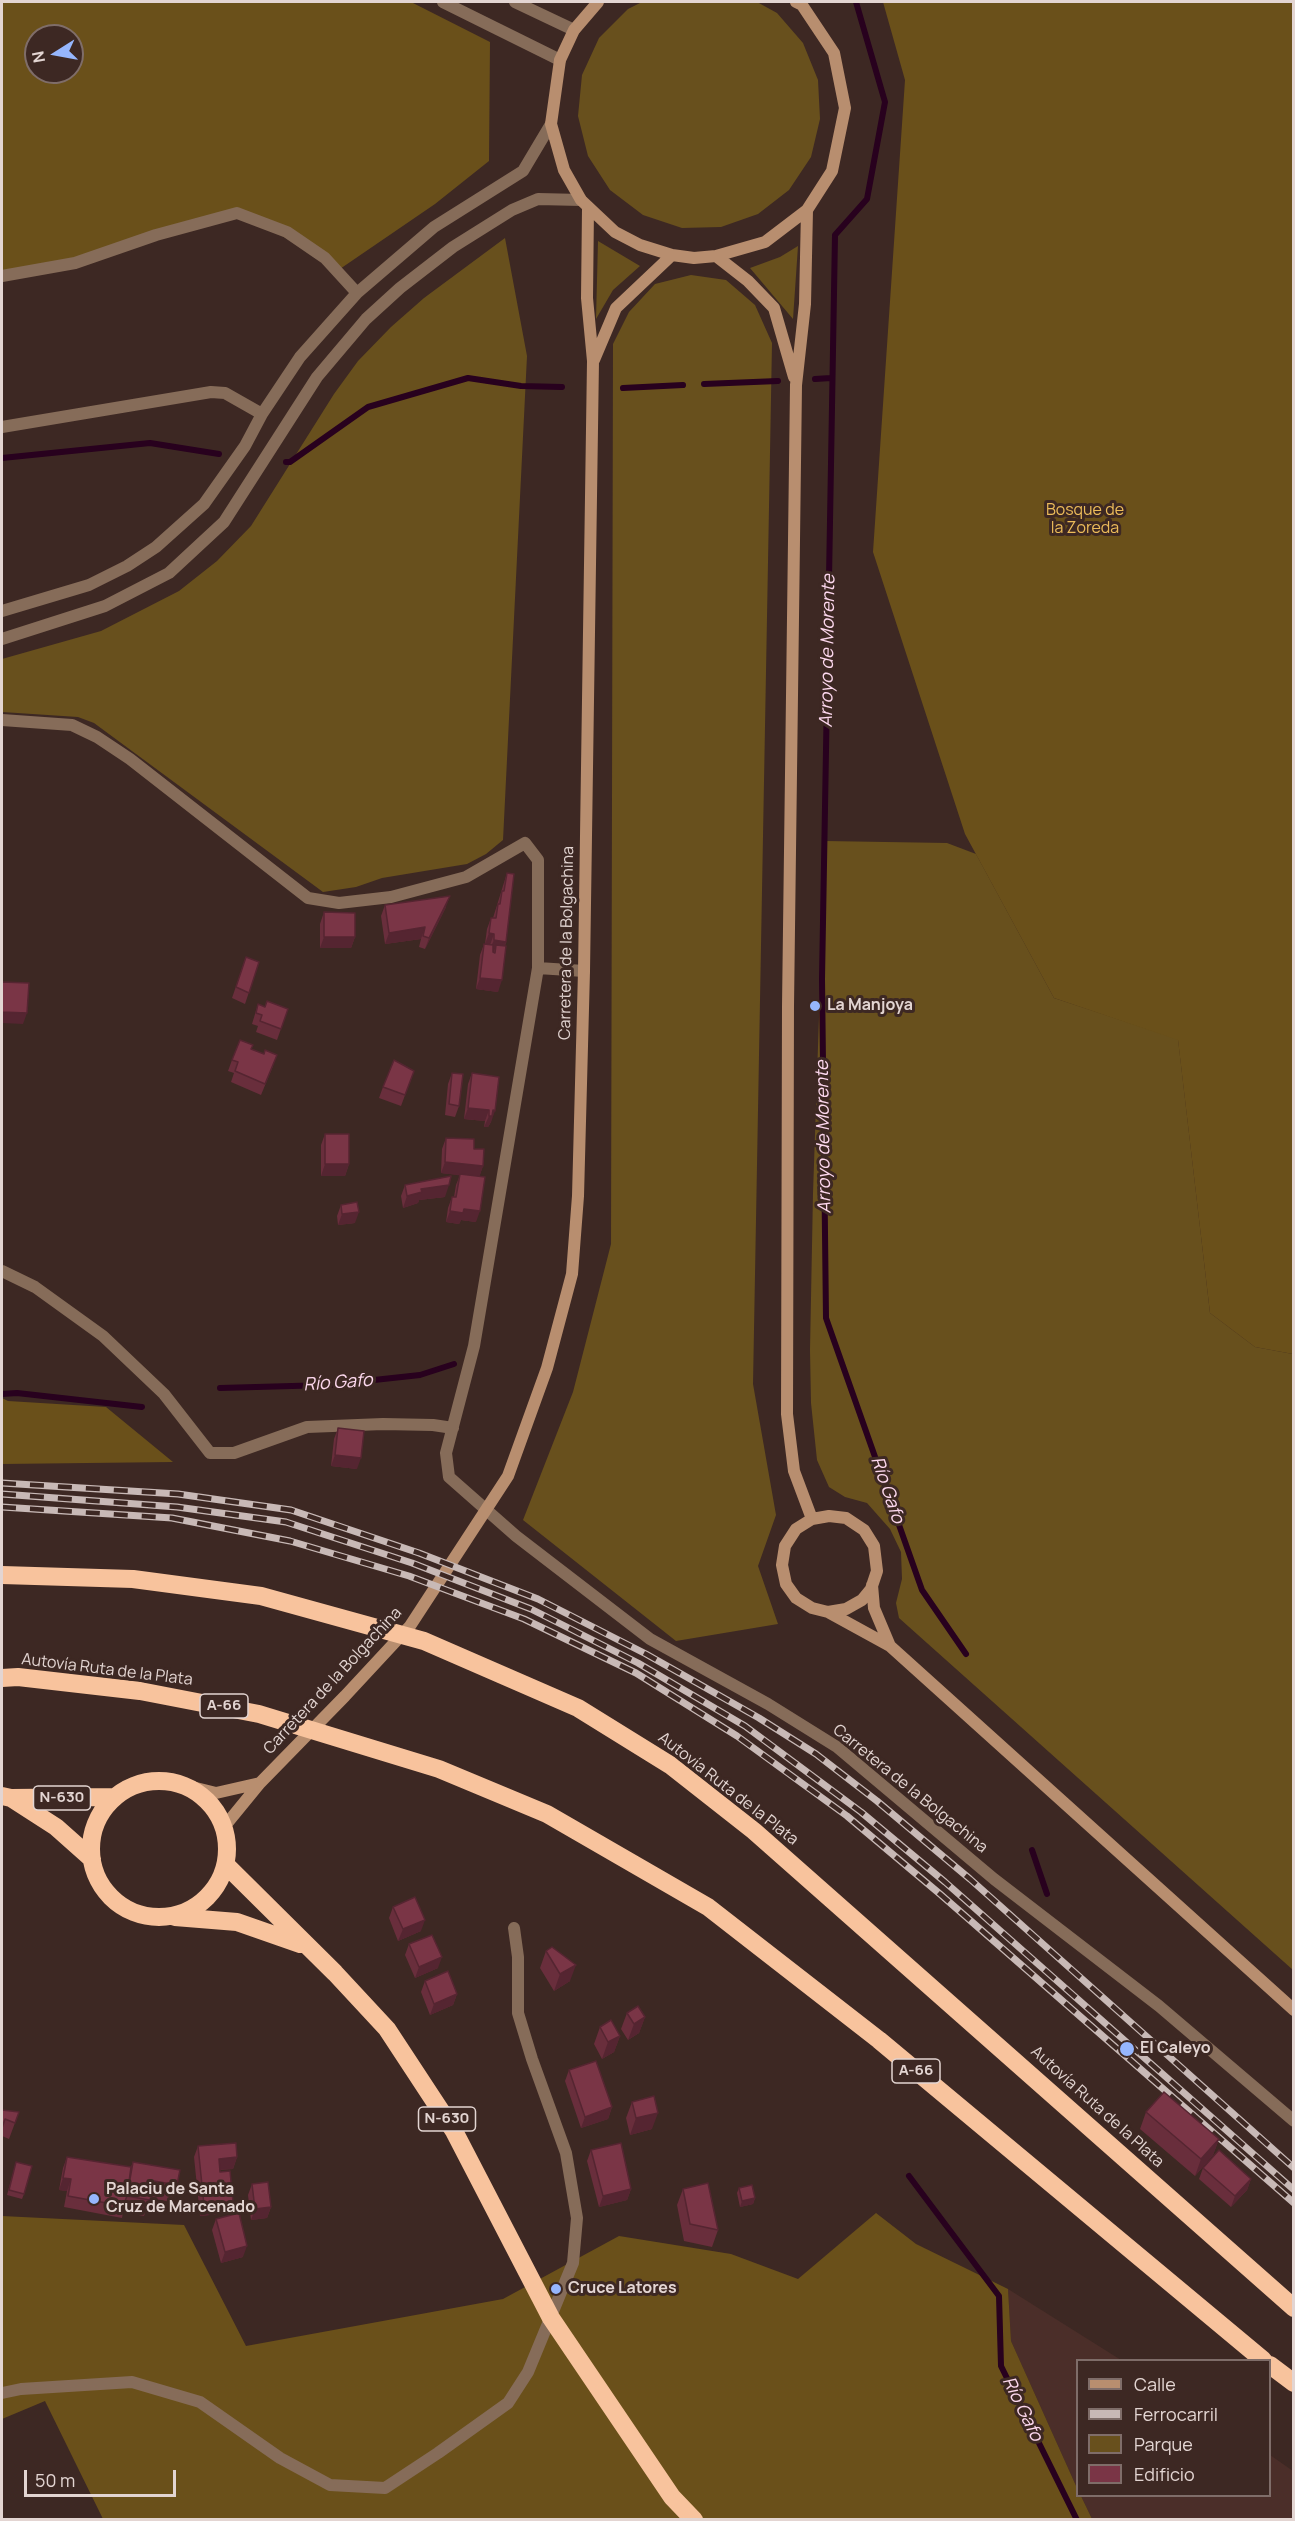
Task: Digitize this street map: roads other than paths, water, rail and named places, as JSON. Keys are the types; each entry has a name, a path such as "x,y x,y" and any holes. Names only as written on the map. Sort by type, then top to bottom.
{"highway":[{"name":"Autovía Ruta de la Plata","path":"2,1575 133,1578 261,1596 424,1641 578,1708 670,1766 754,1831 1293,2308"},
{"name":"Autovía Ruta de la Plata","path":"2,1678 18,1677 140,1691 259,1714 439,1768 547,1814 708,1907 879,2040 1261,2359"},
{"name":"N-630","path":"170,1916 193,1908 217,1885 225,1865 228,1847 224,1827 211,1804 188,1786 164,1780 147,1781 128,1787 114,1797 100,1814 92,1838 92,1859 98,1880 110,1897 126,1909 145,1916 237,1922 306,1946"},
{"name":"N-630","path":"6,1797 114,1797"},
{"name":"N-630","path":"6,1797 56,1827 92,1859"},
{"name":"N-630","path":"225,1865 335,1973 387,2029 454,2131 551,2318 672,2497 694,2520"},
{"path":"1271,2366 1293,2383"}],"street":[{"path":"443,2 560,60"},
{"path":"514,2 574,30"},
{"path":"2,611 89,585 127,566 156,547 204,504 245,446 262,414 300,357 357,293 435,227 523,171 551,124 560,60 574,30 598,2"},
{"path":"551,124 564,170 585,204 615,232 640,245 672,255 716,256 765,242 807,210 832,171 845,108 834,53 802,5 796,2"},
{"path":"2,639 105,606 169,573 224,522 317,377 366,319 400,288 453,247 512,210 538,199 585,204"},
{"name":"Carretera de la Bolgachina","path":"224,1827 260,1783 410,1626 508,1476 548,1368 572,1274 578,1196 584,971 593,361 587,298 585,204"},
{"path":"807,210 804,304 796,385 788,1018 787,1414 795,1471 812,1519"},
{"path":"2,276 75,263 156,235 237,213 287,232 325,258 357,293"},
{"name":"Carretera de la Bolgachina","path":"593,361 616,308 672,255"},
{"path":"716,256 748,281 774,308 796,385"},
{"path":"2,427 211,393 225,393 262,414"},
{"name":"Carretera de la Bolgachina","path":"2,720 72,725 97,736 130,759 308,898 339,903 391,897 466,877 525,843 538,860 538,968 474,1346 446,1453 449,1477 516,1536 650,1639 768,1704 837,1747 994,1879 1159,2006 1293,2121"},
{"path":"538,968 584,971"},
{"path":"2,1271 34,1287 103,1336 164,1394 210,1453 234,1452 307,1427 383,1424 433,1425 453,1428"},
{"path":"828,1612 846,1609 862,1600 872,1585 877,1570 874,1546 864,1530 846,1518 829,1516 812,1519 796,1529 785,1546 782,1565 786,1584 796,1598 812,1608 828,1612 890,1646 1293,2010"},
{"path":"872,1585 874,1608 890,1646"},
{"path":"188,1786 216,1793 260,1783"},
{"path":"2,2393 21,2389 132,2382 200,2402 280,2458 330,2485 385,2488 508,2403 528,2372 573,2263 577,2218 566,2153 518,2013 518,1957 514,1928"}],"waterway":[{"name":"Arroyo de Morente","path":"856,2 885,102 867,199 835,235 822,979 826,1318 922,1590 966,1654"},
{"path":"286,462 290,462 368,407 468,378 521,386 562,387"},
{"path":"815,379 831,378"},
{"path":"704,384 778,381"},
{"path":"623,388 683,385"},
{"path":"2,458 150,443 219,454"},
{"name":"Río Gafo","path":"220,1388 328,1385 420,1375 454,1364"},
{"name":"Río Gafo","path":"2,1394 17,1393 142,1407"},
{"path":"1032,1850 1047,1894"},
{"name":"Río Gafo","path":"909,2176 999,2296 1001,2366 1077,2520"}],"railway":[{"path":"2,1483 178,1494 291,1510 419,1553 538,1599 646,1654 759,1718 816,1754 877,1801 970,1879 1294,2168"},
{"path":"2,1494 177,1507 286,1522 412,1563 531,1609 638,1663 745,1726 861,1812 945,1882 1294,2190"},
{"path":"2,1507 172,1518 290,1541 409,1576 524,1619 636,1673 737,1736 847,1816 940,1894 1294,2203"}],"place":[{"name":"La Manjoya","path":"815,1006"},
{"name":"El Caleyo","path":"1127,2049"},
{"name":"Palaciu de Santa Cruz de Marcenado","path":"94,2199"},
{"name":"Cruce Latores","path":"556,2289"}],"park label":[{"name":"Bosque de la Zoreda","path":"1085,520"}]}
